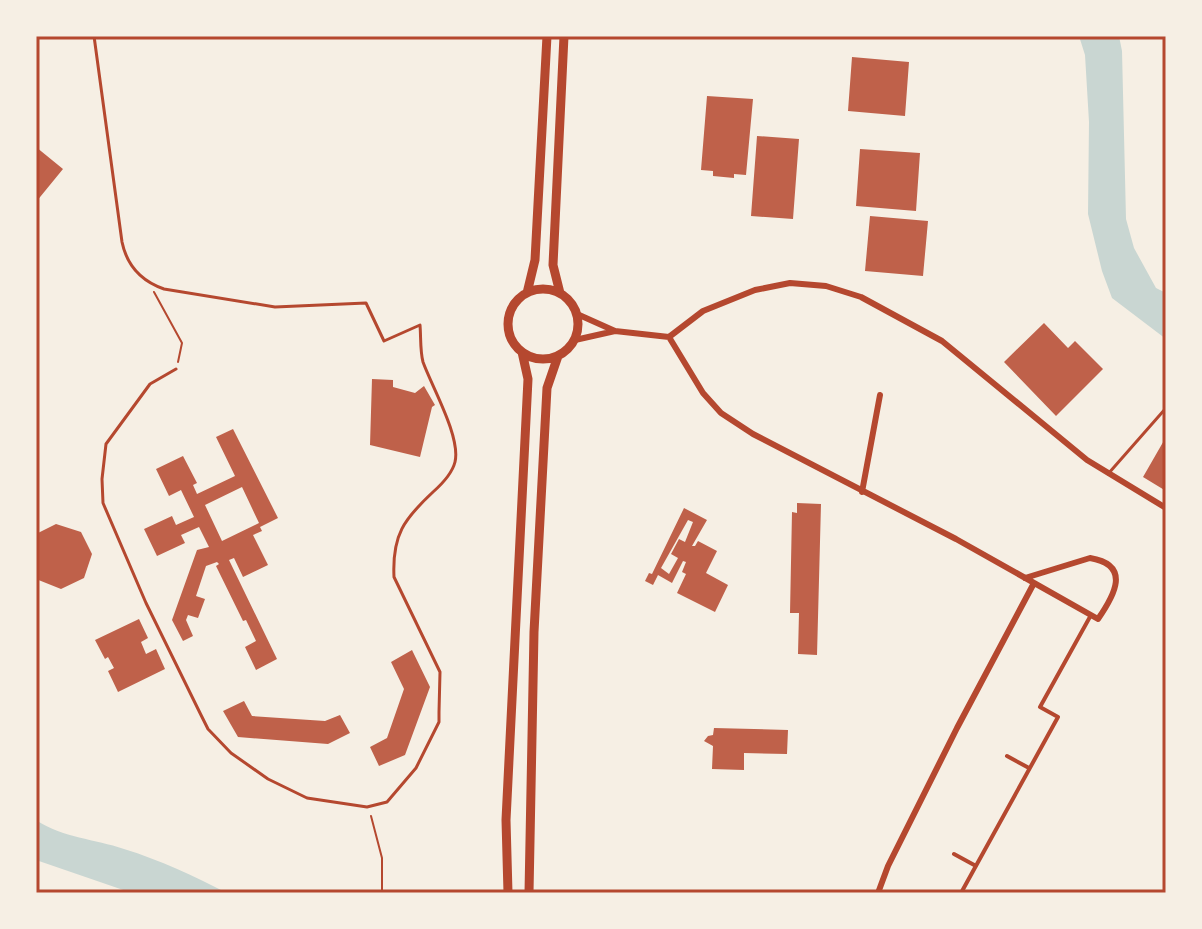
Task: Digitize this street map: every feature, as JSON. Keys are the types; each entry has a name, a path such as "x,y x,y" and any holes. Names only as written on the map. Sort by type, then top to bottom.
{"main road":[{"path":"527,293 535,260 547,36"},
{"path":"560,293 553,265 564,36"},
{"path":"508,893 506,820 528,379 522,352 510,336 508,319 515,303 527,293 549,289 567,298 577,314 578,332 575,340 558,356 550,375 546,401 534,632 529,893"},
{"path":"522,352 533,358 558,356"}],"street":[{"path":"577,314 615,331 669,337 703,311 755,290 790,283 838,290 861,297 942,341 1107,474 1166,508"},
{"path":"575,340 615,331"},
{"path":"669,337 703,393 721,413 765,441 956,539 1095,617"},
{"path":"862,492 880,395"},
{"path":"961,893 1058,717 1040,707 1095,617 1112,600 1116,579 1113,570 1099,560 1082,560 1025,578"},
{"path":"878,893 888,866 951,740 1034,583"},
{"path":"1007,756 1030,769"},
{"path":"954,854 976,866"}],"lane":[{"path":"94,36 122,242 132,267 150,284 181,293 264,306 366,303 384,341 420,325 422,359 452,436 455,461 445,481 407,518 395,544 393,562 394,577 440,672 439,722 416,768 387,802 367,807 307,798 268,779 231,753 208,729 140,590 103,503 106,444 150,384 176,369"},
{"path":"1107,474 1166,408"}],"path":[{"path":"150,284 182,343 176,369"},
{"path":"367,807 382,858 382,893"}],"shaded area":[{"path":"1079,36 1119,36 1122,51 1126,219 1134,248 1156,288 1166,293 1166,339 1112,298 1102,271 1088,214 1089,122 1085,55"},
{"path":"36,820 68,834 151,858 227,893 132,893 36,860"}],"building":[{"path":"852,57 909,62 905,116 848,111"},
{"path":"707,96 753,99 746,175 734,174 734,178 713,176 713,171 701,170"},
{"path":"757,136 799,139 793,219 751,216"},
{"path":"36,147 63,169 36,202"},
{"path":"860,149 920,153 916,211 856,206"},
{"path":"870,216 928,221 923,276 865,271"},
{"path":"1044,323 1068,348 1075,341 1103,369 1056,416 1004,362"},
{"path":"372,379 393,380 393,387 415,393 424,386 435,405 420,457 370,445"},
{"path":"233,429 278,518 260,527 262,531 253,535 268,565 243,577 234,558 229,560 277,659 256,670 245,647 256,641 246,620 243,621 216,566 219,564 217,562 206,566 196,596 205,599 198,618 188,615 186,620 193,636 183,641 172,620 197,550 209,547 199,527 181,535 185,543 157,556 144,529 172,516 176,525 194,517 181,490 169,496 156,469 183,456 197,483 193,485 197,494 235,476 216,437","holes":["242,487 259,523 222,541 205,505"]},
{"path":"1166,437 1166,491 1143,477"},
{"path":"797,503 821,504 817,655 798,654 799,613 790,613 792,512 797,513"},
{"path":"684,508 707,520 692,546 698,541 717,551 706,573 728,585 715,612 677,593 686,574 682,572 686,562 683,561 672,583 658,575 653,585 645,581 649,573 652,574","holes":["688,520 693,522 685,542 679,539 671,554 678,558 669,574 661,568"]},
{"path":"56,524 81,532 92,554 84,578 61,589 36,579 36,534"},
{"path":"139,619 148,638 141,642 146,654 156,649 165,669 118,692 108,671 114,668 95,640"},
{"path":"412,650 430,687 405,755 379,766 370,747 387,738 404,689 391,662"},
{"path":"244,701 252,716 325,721 340,715 350,733 328,744 238,737 223,711"},
{"path":"714,728 788,730 787,754 744,753 744,770 712,769 713,746 704,741 713,735"}]}
